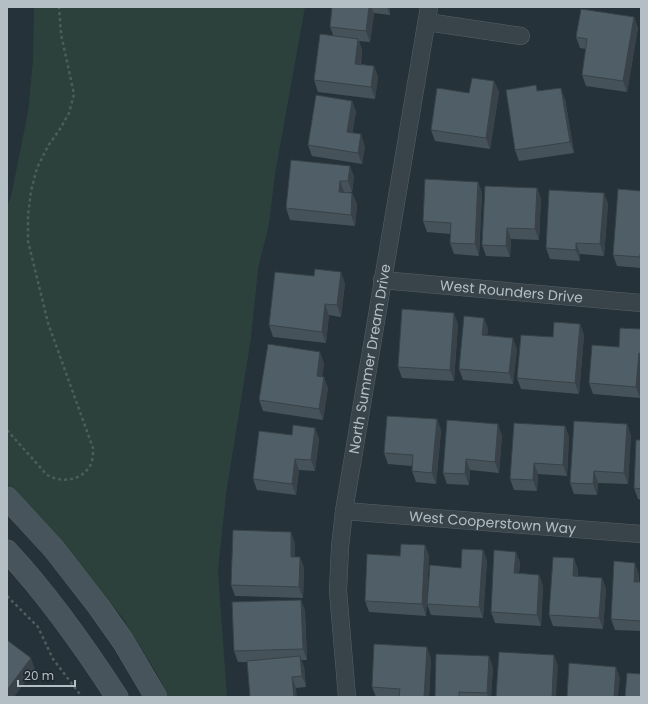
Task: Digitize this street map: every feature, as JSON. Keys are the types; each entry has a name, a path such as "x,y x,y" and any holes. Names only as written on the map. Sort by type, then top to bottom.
{"street":[{"name":"North Summer Dream Drive","path":"347,697 338,591 340,547 344,511 428,15 522,36"},
{"name":"West Rounders Drive","path":"382,280 641,302"},
{"path":"7,498 54,549 99,607 123,641 156,697"},
{"name":"West Cooperstown Way","path":"344,511 641,534"},
{"path":"7,551 71,628 117,697"}],"path":[{"path":"7,430 46,474 52,478 60,480 74,479 86,471 90,465 93,448 48,323 28,241 30,197 37,168 48,146 69,113 74,94 61,34 59,7"},
{"path":"7,596 38,627 54,659 76,691 82,697"}],"green space":[{"path":"34,7 305,7 275,174 269,224 258,269 251,338 226,494 218,571 227,697 169,697 157,674 122,617 49,527 7,483 7,206 11,197 28,112 33,61"}],"building":[{"path":"332,7 369,7 366,31 330,27"},
{"path":"581,9 634,17 623,81 582,75 587,39 576,37"},
{"path":"320,34 358,39 355,64 374,66 371,87 314,80"},
{"path":"472,78 494,81 486,138 431,130 437,88 469,93"},
{"path":"536,85 537,91 561,88 570,142 515,150 506,90"},
{"path":"316,95 352,101 347,132 361,134 358,153 308,145"},
{"path":"291,160 350,166 348,181 340,181 339,192 352,193 351,215 286,208"},
{"path":"425,179 478,182 475,244 450,243 451,223 423,221"},
{"path":"485,186 537,188 535,229 507,228 506,246 482,245"},
{"path":"618,189 641,191 640,257 613,255"},
{"path":"549,190 604,193 600,244 576,243 576,250 546,248"},
{"path":"315,269 341,272 337,305 325,304 322,332 269,325 275,272 314,276"},
{"path":"402,309 454,313 450,370 398,367"},
{"path":"464,316 484,318 482,335 513,338 509,373 459,369"},
{"path":"554,322 580,324 575,383 517,378 521,335 553,337"},
{"path":"620,328 641,329 641,354 639,353 636,387 589,383 592,345 619,347"},
{"path":"268,344 320,352 317,376 324,377 319,409 259,400"},
{"path":"387,416 437,419 432,473 412,471 413,455 384,453"},
{"path":"447,420 498,424 495,462 466,459 465,474 443,473"},
{"path":"574,421 627,424 624,473 594,471 593,484 570,483"},
{"path":"514,423 565,426 563,465 534,463 533,480 510,479"},
{"path":"293,425 315,428 311,460 295,459 292,484 253,479 259,431 292,435"},
{"path":"636,440 641,440 641,489 634,488"},
{"path":"233,530 291,532 291,557 300,557 299,587 231,585"},
{"path":"401,544 425,545 422,604 365,601 367,554 400,556"},
{"path":"462,549 483,550 479,607 427,604 430,565 461,568"},
{"path":"494,550 516,552 514,573 539,575 537,615 491,612"},
{"path":"553,557 574,558 573,576 602,578 599,618 549,615"},
{"path":"614,561 635,563 634,582 641,582 641,621 611,619"},
{"path":"301,600 303,649 234,651 232,602"},
{"path":"7,640 31,658 7,690"},
{"path":"374,644 427,647 424,697 399,697 400,689 372,687"},
{"path":"499,652 554,655 552,697 496,697"},
{"path":"436,654 489,656 487,693 459,692 459,697 435,697"},
{"path":"300,656 302,676 292,677 294,697 250,697 247,661"},
{"path":"569,663 616,667 614,697 567,697"},
{"path":"627,673 641,674 641,697 625,697"}]}
